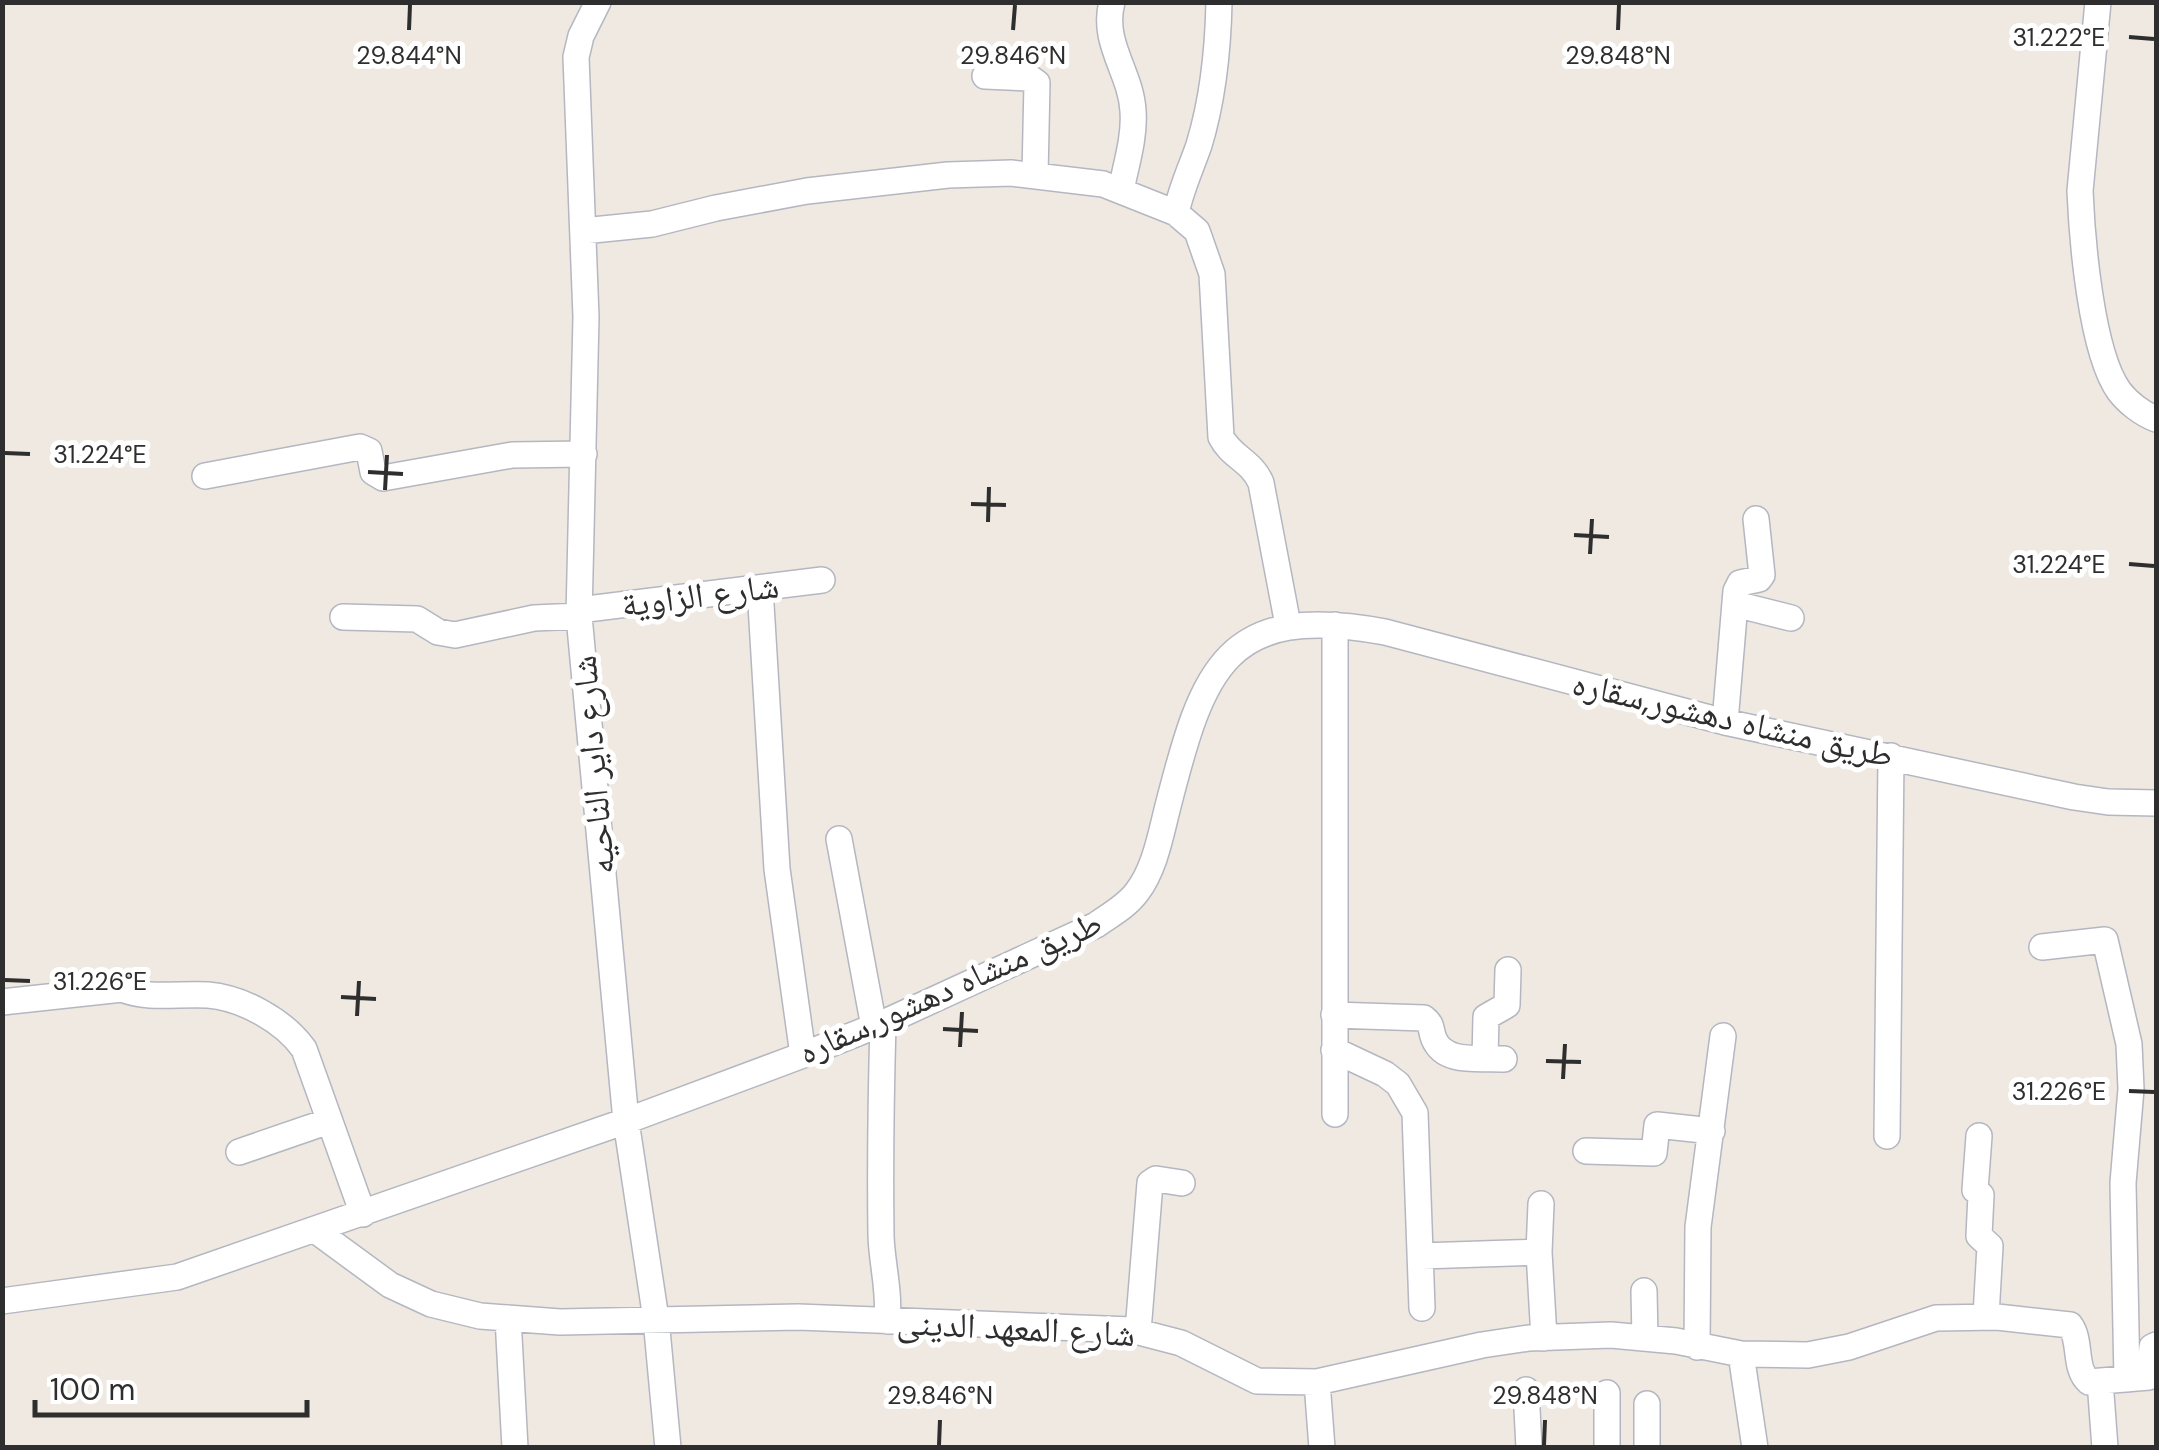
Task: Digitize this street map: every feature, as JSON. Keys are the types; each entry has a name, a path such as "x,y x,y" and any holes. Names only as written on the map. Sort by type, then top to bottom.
{"street":[{"name":"شارع داير الناحيه","path":"598,2 580,36 577,79 584,231 579,613 626,1121 656,1319 668,1448"},
{"path":"1112,2 1108,28 1128,84 1133,112 1121,190"},
{"path":"1176,214 1210,94 1219,2"},
{"path":"2098,2 2080,190 2081,222 2105,360 2119,392 2144,415 2156,419"},
{"path":"985,76 1030,78 1037,83 1035,175"},
{"path":"584,231 652,224 807,192 968,174 1083,180 1121,190 1176,214 1198,232 1206,250 1213,292 1221,437 1232,453 1256,470 1261,483 1288,625"},
{"path":"206,476 360,447 369,452 373,472 383,478 512,455 584,454"},
{"path":"1725,722 1736,590 1740,583 1762,574 1756,519"},
{"name":"شارع الزاوية","path":"342,617 418,619 444,634 455,634 534,618 822,580"},
{"path":"760,588 777,869 804,1055"},
{"path":"1735,604 1792,618"},
{"path":"1334,1114 1336,624"},
{"name":"طريق منشاه دهشور,سقاره","path":"2,1301 177,1277 363,1214 804,1055 1096,925 1126,904 1147,875 1182,751 1205,689 1232,654 1272,629 1288,625 1336,624 1384,632 1725,722 2074,797 2156,803"},
{"path":"1887,1136 1891,756"},
{"path":"839,838 878,1025 882,1256 889,1295 887,1321"},
{"path":"2042,947 2106,940 2129,1044 2131,1090 2123,1183 2127,1379"},
{"path":"1334,1016 1424,1018 1430,1022 1435,1041 1444,1053 1494,1058 1486,1017 1507,1004 1508,970"},
{"path":"2,1002 122,989 136,996 209,995 246,1005 296,1039 304,1049 363,1214"},
{"path":"1697,1347 1698,1227 1723,1036"},
{"path":"1334,1050 1385,1074 1408,1098 1415,1113 1422,1308"},
{"path":"239,1152 330,1121"},
{"path":"1586,1151 1654,1152 1658,1125 1712,1132"},
{"path":"1980,1136 1974,1190 1981,1198 1979,1236 1990,1246 1986,1316"},
{"path":"1138,1331 1150,1182 1156,1179 1182,1183"},
{"path":"1541,1204 1538,1252 1544,1338"},
{"name":"شارع المعهد الدينى","path":"314,1230 390,1285 431,1304 468,1314 508,1318 560,1322 798,1317 1138,1331 1180,1343 1257,1381 1316,1382 1482,1345 1544,1338 1611,1335 1741,1354 1828,1352 1936,1318 1986,1316 2067,1324 2075,1331 2082,1376 2089,1382 2100,1381"},
{"path":"1421,1256 1538,1252"},
{"path":"1644,1291 1645,1338"},
{"path":"508,1318 515,1448"},
{"path":"2105,1448 2100,1381 2146,1378 2152,1374 2152,1346 2156,1345"},
{"path":"1741,1354 1755,1448"},
{"path":"1316,1382 1322,1448"},
{"path":"1526,1390 1529,1448"},
{"path":"1607,1393 1607,1448"},
{"path":"1647,1404 1647,1448"}]}
